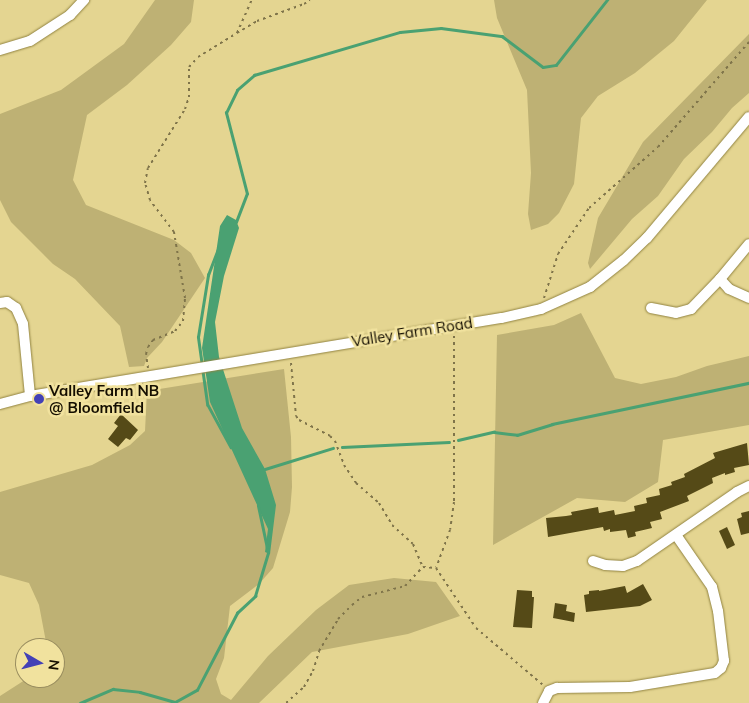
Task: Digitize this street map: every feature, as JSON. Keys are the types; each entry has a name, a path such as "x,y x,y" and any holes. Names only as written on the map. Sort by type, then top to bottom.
{"street":[{"path":"0,50 30,42 70,15 84,0"},
{"name":"Valley Farm Road","path":"0,404 30,396 181,372 242,359 453,326 541,309 590,286 624,260 647,238 749,117"},
{"path":"651,308 676,313 691,309 720,279 749,244"},
{"path":"720,279 729,289 749,298"},
{"path":"0,303 7,302 16,308 23,324 30,396"},
{"path":"593,561 605,565 623,566 637,561 737,492 749,486"},
{"path":"543,703 549,691 557,688 630,687 715,674 721,668 724,661 718,611 712,587 676,535"}],"path":[{"path":"238,33 252,0"},
{"path":"149,377 146,354 148,346 154,340 175,331 183,321 185,298 174,232 150,200 145,183 148,168 185,109 189,97 189,67 198,56 257,22 310,0"},
{"path":"541,309 558,254 589,208 658,147 749,42"},
{"path":"436,568 450,530 454,502 453,326"},
{"path":"291,363 296,416 299,420 330,436 335,441 344,465 356,483 379,503 392,525 413,544 423,566"},
{"path":"423,566 436,568 476,628 533,675 549,691"},
{"path":"286,703 304,687 313,671 319,651 338,619 352,605 362,597 405,586 423,566"}],"shaded area":[{"path":"155,0 194,0 191,22 171,45 127,85 87,115 73,180 86,205 174,240 191,253 205,278 162,342 147,358 144,366 129,367 120,326 75,279 53,264 11,222 0,200 0,114 61,90 124,44"},
{"path":"494,0 707,0 674,41 635,73 598,96 581,118 574,184 559,213 548,224 531,230 528,214 531,173 527,90 497,18"},
{"path":"749,34 749,93 732,108 712,132 684,159 658,196 632,219 590,269 588,263 598,218 643,142"},
{"path":"227,215 236,220 239,228 224,276 215,322 219,357 242,428 265,469 276,505 270,554 265,552 268,529 210,402 202,348 220,226"},
{"path":"581,313 615,378 641,384 676,377 707,366 749,356 749,425 663,440 658,482 625,502 577,498 493,545 497,335 554,325"},
{"path":"284,369 291,437 292,487 290,512 273,568 259,584 230,606 224,658 216,679 221,694 231,700 268,656 316,610 349,585 394,578 436,582 460,616 408,634 312,652 259,703 0,703 0,696 15,686 15,688 65,688 65,638 45,638 39,605 29,583 0,575 0,492 92,465 130,445 145,431 147,391"}],"building":[{"path":"121,414 138,430 130,440 126,438 118,447 108,439 118,426 114,423"},
{"path":"747,443 749,465 734,468 735,472 725,475 725,473 712,478 713,483 687,496 689,501 660,512 662,519 650,522 652,528 635,532 636,536 628,538 626,530 610,532 610,529 604,531 603,527 548,537 546,518 572,515 571,512 598,507 599,513 614,510 615,515 635,511 634,506 647,503 646,498 660,495 659,489 672,485 671,482 685,477 684,474 715,458 713,453"},
{"path":"749,511 749,533 741,535 737,519 742,517 741,513"},
{"path":"727,527 735,545 727,549 719,531"},
{"path":"643,584 652,600 640,606 586,612 584,595 589,594 589,591 625,586 627,593"},
{"path":"517,590 532,591 532,597 534,597 532,628 513,627"},
{"path":"555,603 567,605 566,611 575,613 574,622 553,618"}],"waterway":[{"path":"236,222 247,194 226,113 237,90 254,75 400,32 441,28 502,36 543,67 556,65 607,0"},
{"path":"202,366 198,337 208,275 218,249"},
{"path":"203,371 208,405 231,447"},
{"path":"458,440 494,432 517,435 552,424 749,383"},
{"path":"342,447 449,442"},
{"path":"265,469 333,448"},
{"path":"80,703 113,689 140,692 175,702 197,690 237,613 255,596 268,553 258,506"}],"place":[{"name":"Valley Farm NB @ Bloomfield","path":"39,399"}]}
